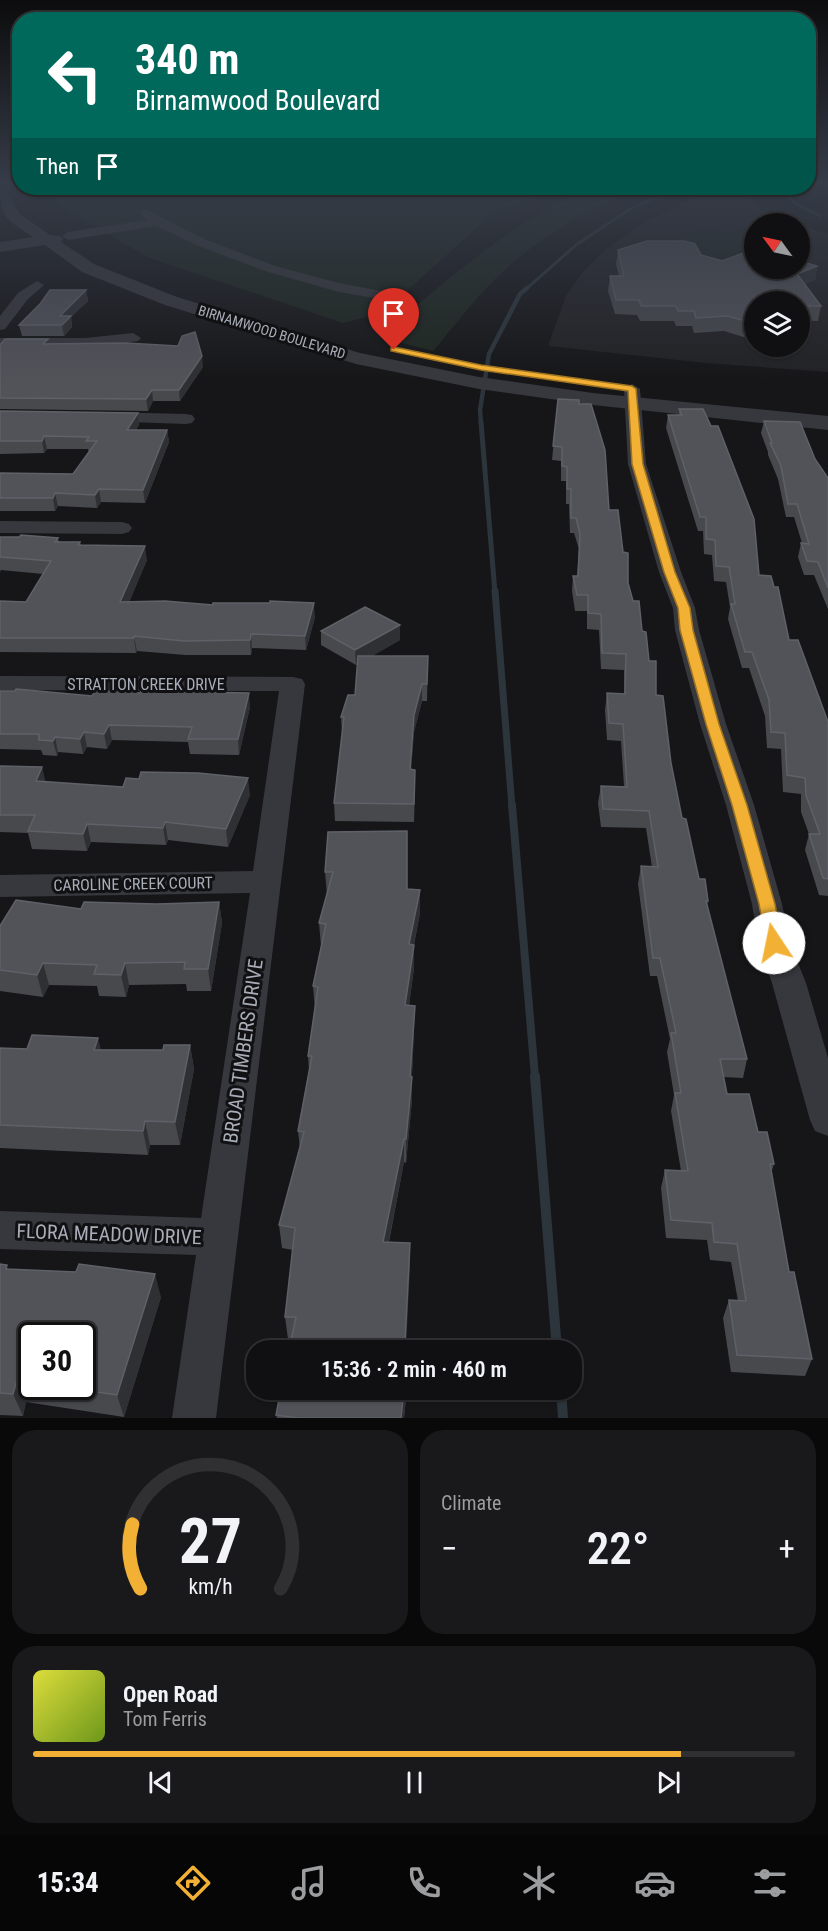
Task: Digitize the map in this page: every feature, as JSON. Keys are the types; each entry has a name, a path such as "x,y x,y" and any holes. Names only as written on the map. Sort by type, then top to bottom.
{"street":[{"name":"BIRNAMWOOD BOULEVARD","path":"60,249 88,268 171,301 356,358 479,383 543,384 828,423"},
{"name":"BIRNAMWOOD BOULEVARD","path":"89,249 156,281 212,303 334,336 543,384"},
{"path":"222,249 246,260 352,291 386,297"},
{"path":"0,326 23,296 37,285"},
{"path":"0,343 86,343 133,338"},
{"name":"BIRNAMWOOD BOULEVARD","path":"633,396 828,408"},
{"path":"633,396 638,464 670,572 684,608 687,630 712,724 740,805 767,904 774,943 789,983 828,1120"},
{"path":"91,417 186,419"},
{"path":"0,527 122,528"},
{"name":"STRATTON CREEK DRIVE","path":"0,683 293,684"},
{"name":"BROAD TIMBERS DRIVE","path":"194,1418 293,684"},
{"name":"CAROLINE CREEK COURT","path":"0,886 266,882"},
{"name":"FLORA MEADOW DRIVE","path":"0,1230 218,1238"}],"shaded area":[{"path":"134,249 453,249 382,313 343,323 147,257"},
{"path":"487,249 529,249 489,285 433,351 380,337 454,274"},
{"path":"606,249 744,249 744,279 810,279 810,249 828,249 828,372 706,363 548,346 566,296 581,274"},
{"path":"681,249 744,249 744,263 739,263"}],"building":[{"path":"621,249 698,249 701,255 722,261 744,253 744,279 801,279 810,291 744,291 744,321 727,316 696,318 694,311 678,311 676,306 641,306 639,300 616,300 610,276 624,276 618,250"},
{"path":"50,290 86,290 60,316 71,316 62,325 19,325 40,304"},
{"path":"810,291 821,306 810,306"},
{"path":"195,332 202,356 179,390 152,390 146,399 0,398 0,345 5,339 48,339 43,344 126,343 178,346 182,336"},
{"path":"558,399 579,400 579,404 591,404 605,450 609,510 618,510 623,552 628,553 628,583 633,601 639,601 642,631 646,632 649,661 656,661 656,695 663,696 671,763 682,818 686,819 699,879 705,879 708,901 706,901 747,1059 720,1059 727,1094 749,1094 758,1132 767,1132 774,1164 770,1164 789,1272 794,1272 812,1359 737,1355 729,1300 746,1301 737,1244 714,1242 712,1223 671,1220 665,1170 688,1171 675,1093 681,1093 671,1033 676,1033 660,958 653,958 641,866 658,867 649,811 603,809 601,786 627,787 623,724 609,723 607,693 625,694 626,654 602,653 601,614 588,613 588,595 577,595 573,576 578,576 580,534 576,518 571,518 571,489 567,489 567,467 562,466 562,447 553,446"},
{"path":"679,409 703,409 711,426 718,426 754,519 759,575 771,576 774,587 778,587 789,640 798,640 828,722 828,879 823,878 809,834 820,834 806,795 805,778 787,775 785,733 771,732 769,700 752,652 745,652 731,604 735,604 729,567 716,566 715,540 706,539 706,517 700,517 668,415 682,415"},
{"path":"0,411 138,413 127,430 167,430 143,490 99,489 95,495 55,493 53,498 0,498 0,473 73,474 97,441 86,441 89,437 44,436 42,441 0,441"},
{"path":"764,421 800,422 815,459 828,478 828,588 818,562 807,561 801,543 809,544 797,504 788,504 781,466 770,443 772,443"},
{"path":"21,535 58,538 55,542 80,542 78,545 145,546 120,602 165,601 213,605 213,603 270,603 270,601 314,603 305,636 251,634 250,640 184,641 134,636 134,638 0,638 0,601 26,602 51,561 0,557 0,537 19,537"},
{"path":"365,607 400,625 355,650 321,631"},
{"path":"358,656 428,656 427,684 422,684 414,715 410,769 415,770 414,804 334,803 344,717 341,717 348,695 355,695"},
{"path":"16,689 92,696 96,690 140,693 141,691 249,693 238,739 188,739 192,727 109,725 104,734 84,732 80,739 55,737 53,741 39,740 39,734 0,734 0,691 15,691"},
{"path":"0,766 42,767 36,781 123,787 126,778 139,779 141,772 198,773 248,778 226,829 165,822 163,828 87,824 83,834 28,831 35,815 0,815"},
{"path":"407,831 407,889 420,890 409,944 414,945 405,1005 415,1006 410,1076 412,1077 406,1139 404,1139 383,1242 410,1243 405,1340 291,1340 296,1317 285,1317 295,1228 279,1225 304,1132 298,1131 312,1056 308,1056 318,987 313,986 326,924 319,923 333,872 325,872 328,832"},
{"path":"16,900 81,909 84,902 157,904 219,902 208,969 184,969 185,962 125,963 121,975 94,974 97,965 43,963 37,975 0,970 0,926"},
{"path":"32,1035 98,1038 94,1050 163,1050 164,1045 190,1045 175,1122 145,1121 143,1131 0,1125 0,1048 27,1049"},
{"path":"0,1264 7,1265 6,1269 76,1272 79,1264 155,1274 117,1395 96,1392 96,1322 18,1322 18,1380 13,1394 0,1393"},
{"path":"279,1400 403,1400 401,1418 298,1418 276,1415"}],"waterway":[{"path":"525,290 571,249"},
{"path":"481,423 480,410 489,354 520,294 527,288"},
{"path":"481,422 495,593"},
{"path":"495,591 512,807"},
{"path":"512,805 535,1077"},
{"path":"535,1076 556,1340"},
{"path":"562,1400 563,1418"}],"route":[{"path":"394,350 481,368 632,389 638,464 670,572 684,608 687,630 712,724 740,805 767,904 774,943"}]}
